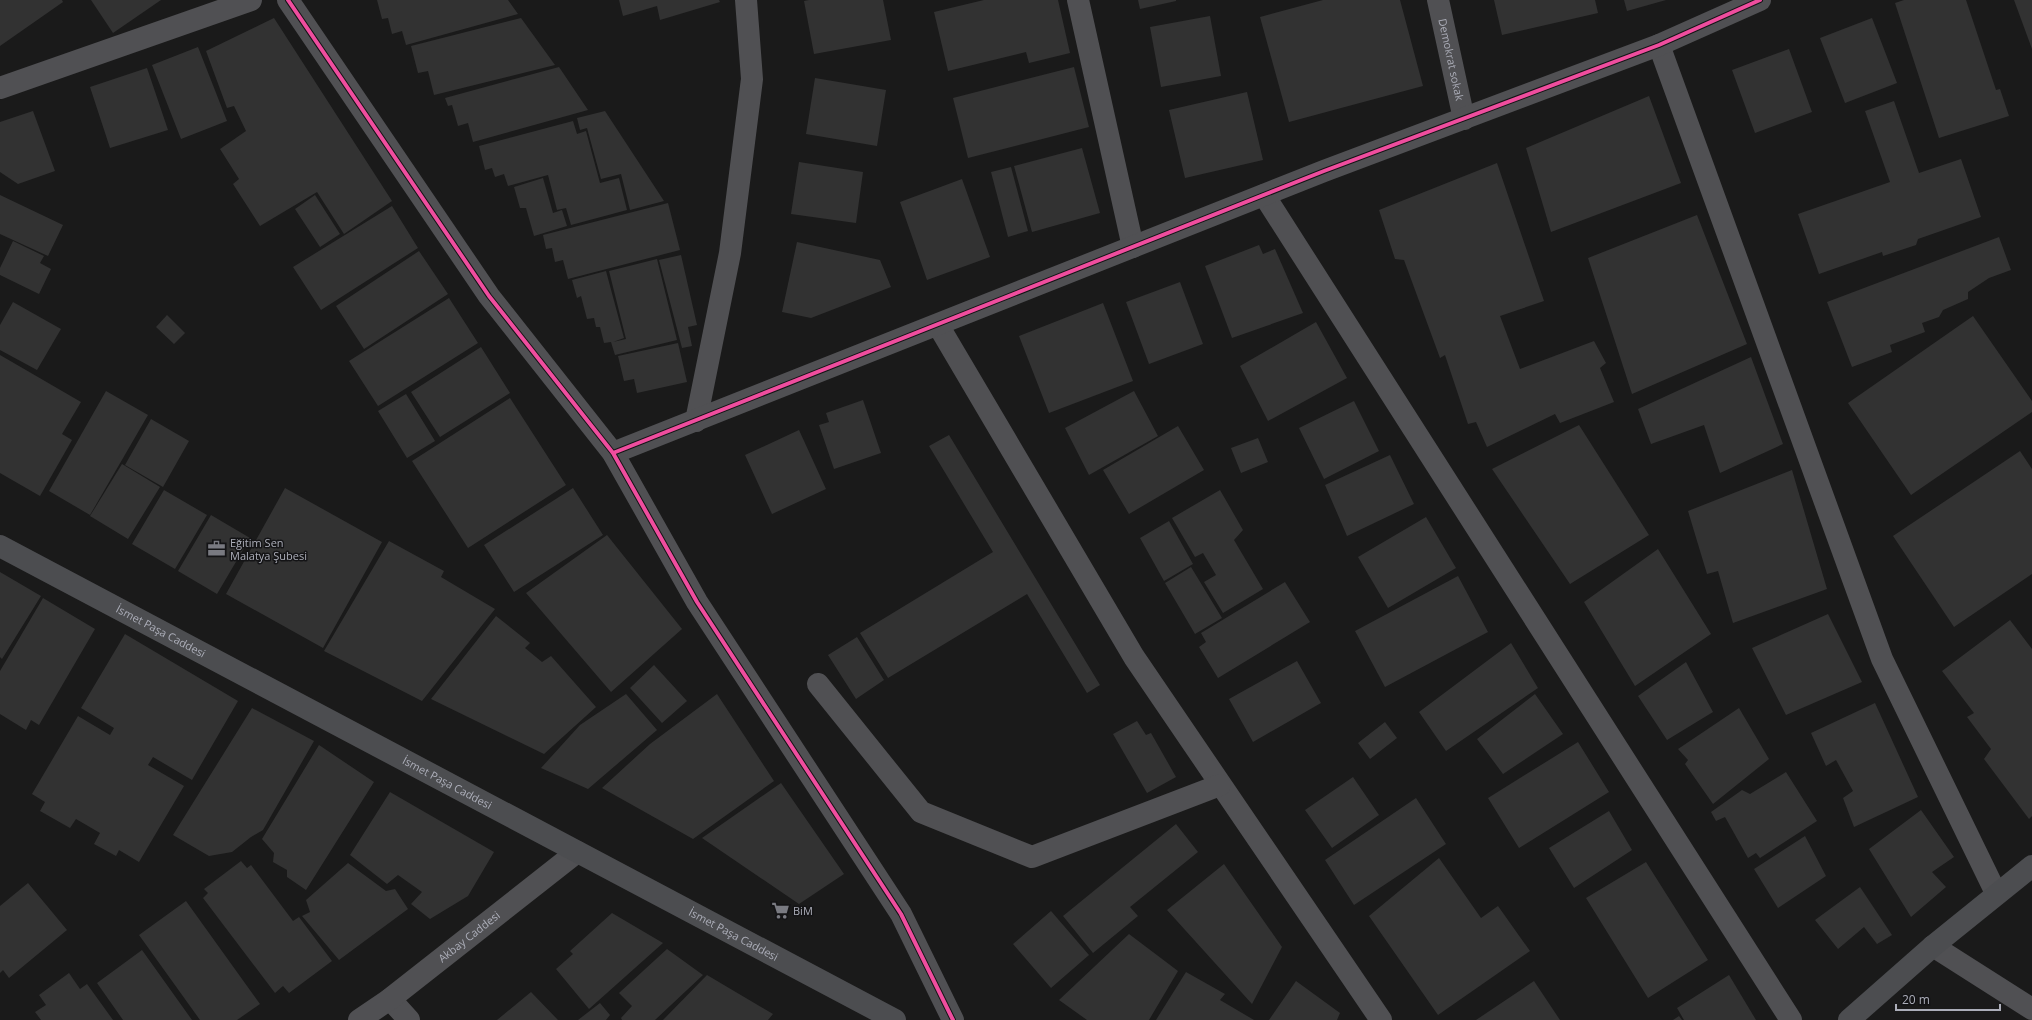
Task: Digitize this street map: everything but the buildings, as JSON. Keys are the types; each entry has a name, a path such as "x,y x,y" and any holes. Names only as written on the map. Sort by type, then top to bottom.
{"main road":[{"name":"İsmet Paşa Caddesi","path":"0,546 894,1020"},
{"path":"1849,1020 1933,946 1996,893 2032,866"}],"street":[{"path":"0,88 251,0"},
{"path":"288,0 489,296 613,453 697,602 901,914 953,1020"},
{"path":"696,421 730,253 752,79 746,0"},
{"path":"1078,0 1133,247"},
{"name":"Demokrat sokak","path":"1438,0 1464,119"},
{"path":"613,453 1264,195 1660,45 1750,2"},
{"path":"1660,45 1882,659 1996,893"},
{"path":"1264,195 1791,1020"},
{"path":"938,325 1134,658 1381,1020"},
{"path":"818,684 921,812 1032,857 1220,784"},
{"name":"Akbay Caddesi","path":"359,1020 390,999 576,852"},
{"path":"1933,946 2032,1009"},
{"path":"390,999 409,1020"}],"cycle path":[{"path":"288,0 489,296 613,453 697,602 901,914 953,1020"},
{"path":"613,453 1324,171 1659,45 1760,0"}],"place":[{"name":"Eğitim Sen Malatya Şubesi","path":"217,549"},
{"name":"BiM","path":"780,911"}]}
